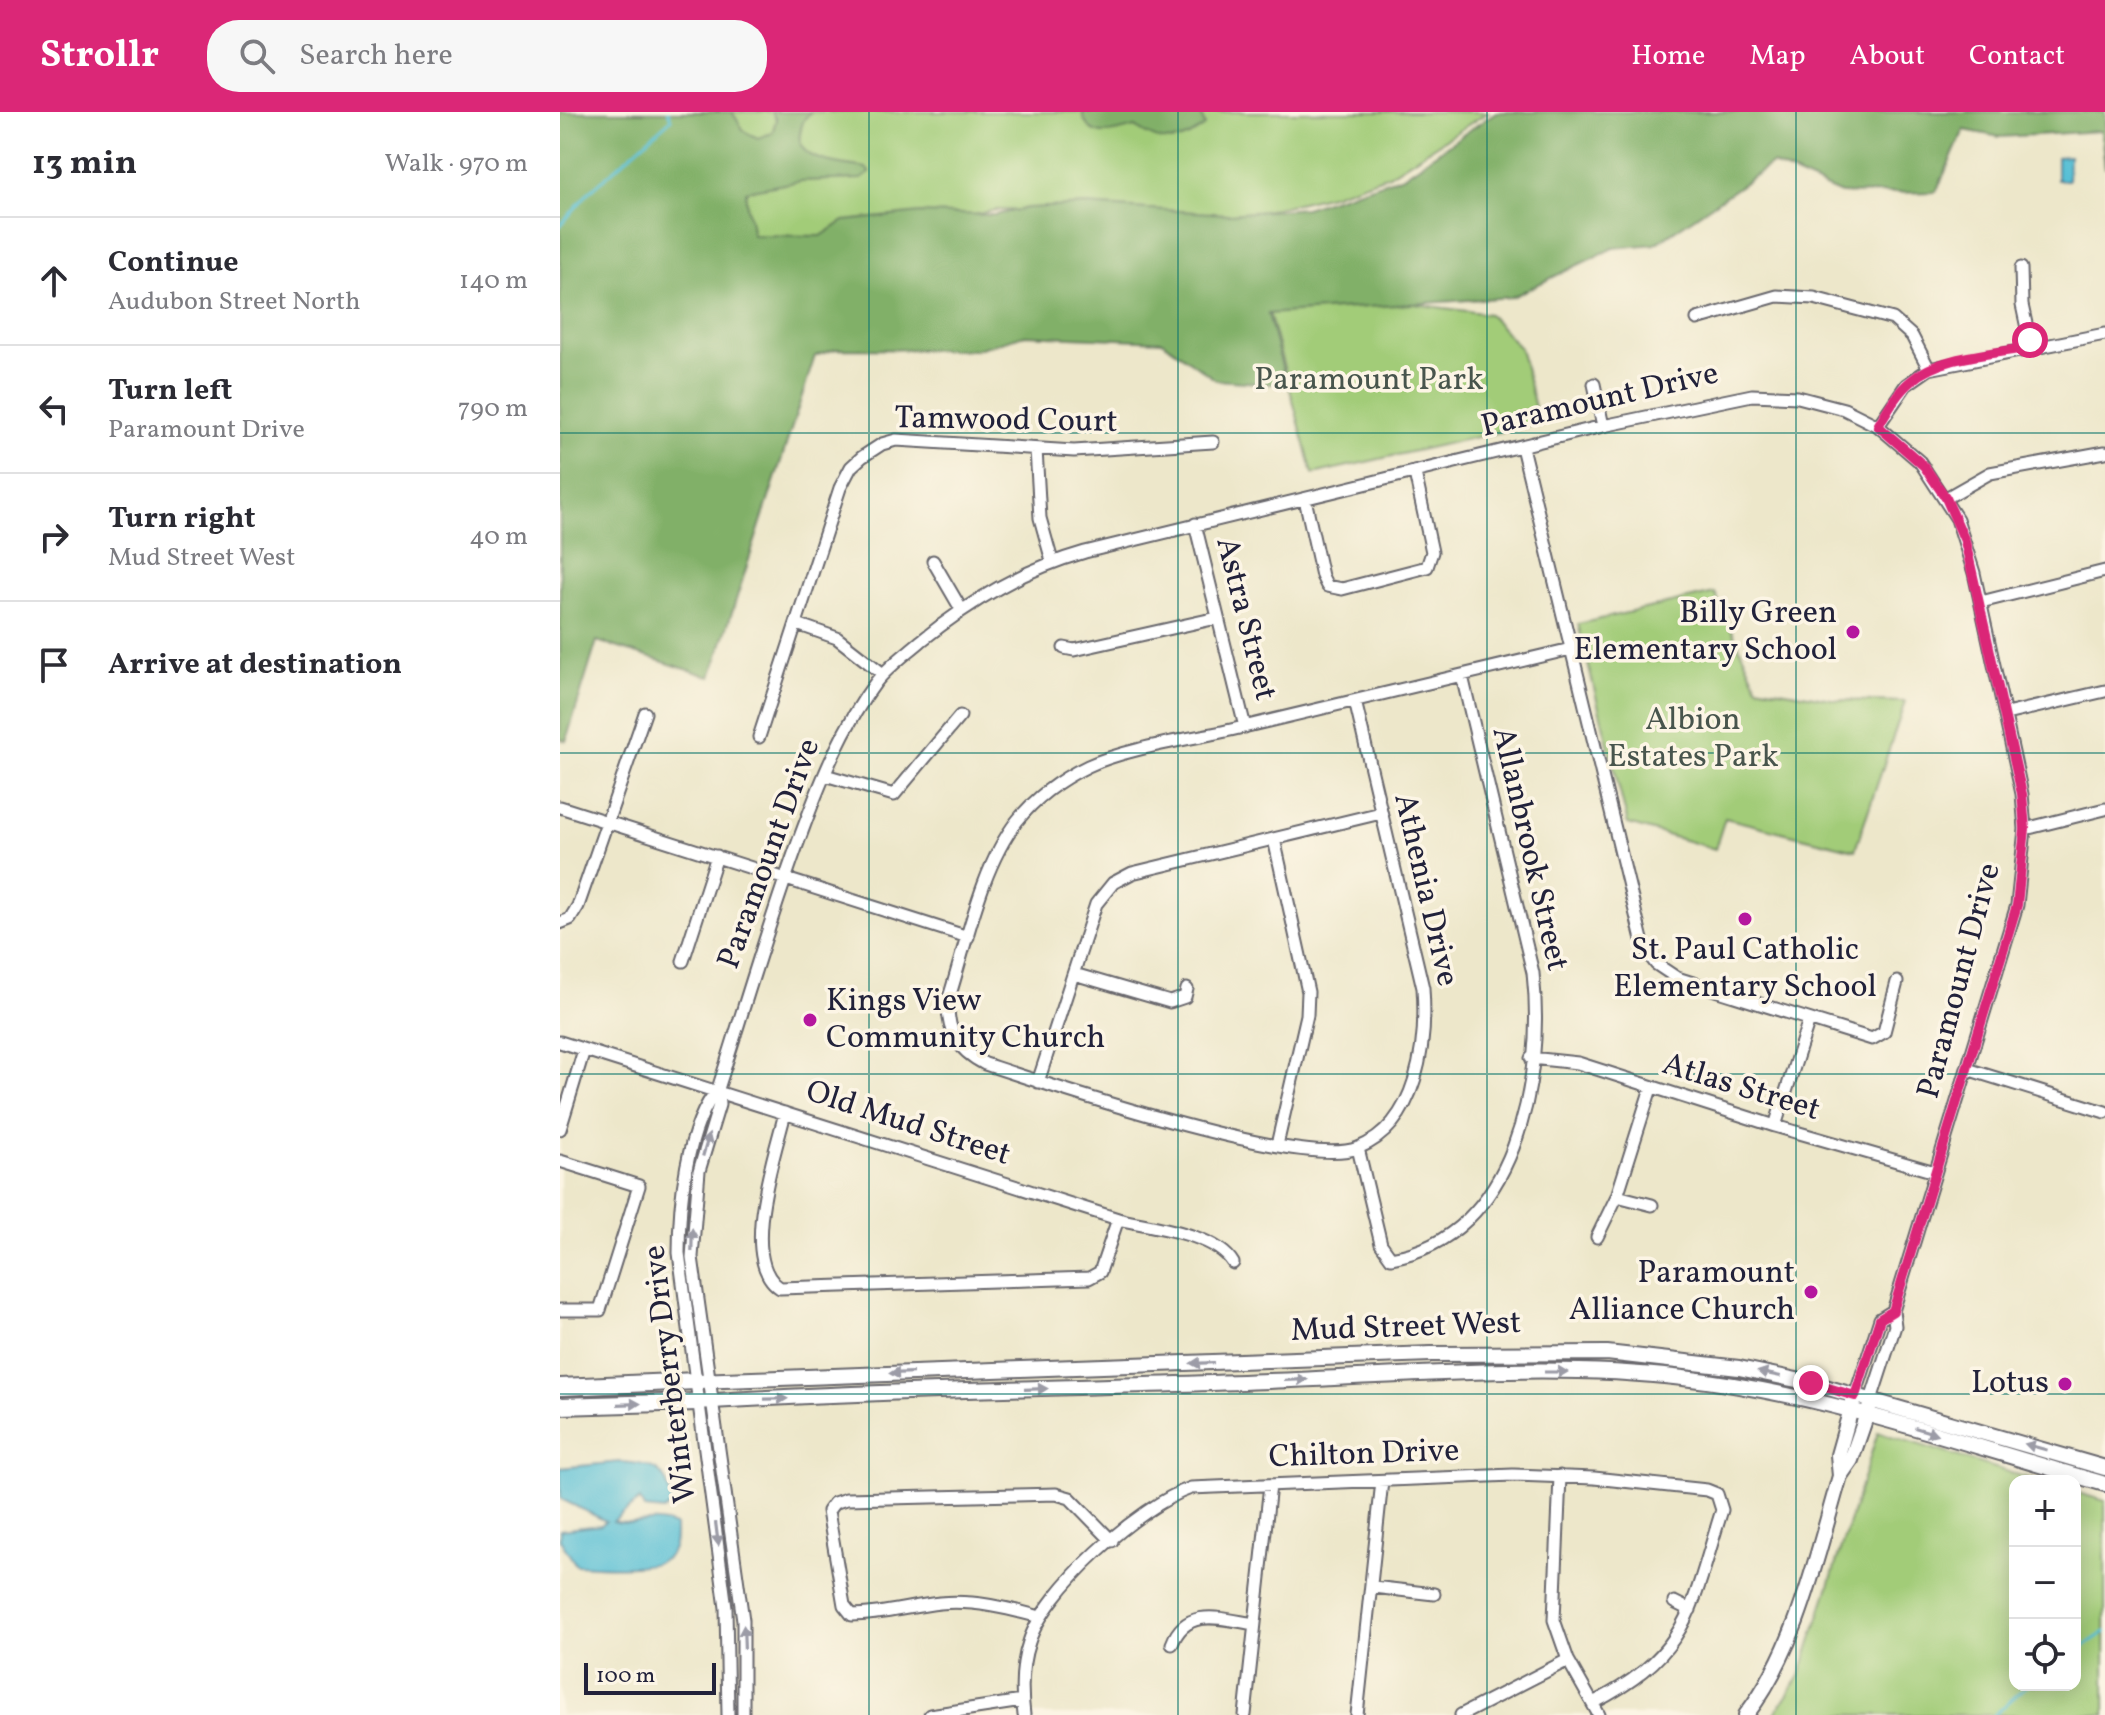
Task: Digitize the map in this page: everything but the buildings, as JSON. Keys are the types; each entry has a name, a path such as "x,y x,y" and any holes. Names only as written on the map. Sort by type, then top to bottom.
{"highway":[{"path":"560,1380 624,1384"},
{"path":"560,1387 702,1380"},
{"path":"560,1406 704,1401"}],"main road":[{"name":"Mud Street West","path":"702,1380 1554,1352 1658,1357 1739,1368 1855,1396 1869,1407 2105,1484"},
{"name":"Mud Street West","path":"704,1401 1556,1372 1682,1377 1778,1393 1851,1411 1869,1407 2105,1468"},
{"name":"Paramount Drive","path":"1840,1476 1838,1455 1855,1396"},
{"name":"Paramount Drive","path":"1746,1715 1769,1681 1789,1637 1840,1476 1851,1460 1869,1407"}],"street":[{"path":"2021,268 2022,305 2031,347"},
{"path":"1697,319 1777,296 1814,298 1893,319 1912,336 1929,369"},
{"path":"1878,426 1906,385 1929,369 2105,334"},
{"path":"1594,384 1603,426"},
{"name":"Paramount Drive","path":"718,1089 785,877 838,744 883,674 987,591 1052,561 1603,426 1752,395 1776,394 1844,409 1878,426 1920,462 1946,498 1965,541 2006,714 2025,829 2017,905 1893,1311 1895,1326 1869,1407"},
{"name":"Tamwood Court","path":"759,737 840,488 851,467 868,452 896,440 1074,451 1213,442"},
{"path":"1522,447 1644,948 1656,964 1677,978 1872,1039 1884,1032 1897,982"},
{"path":"1036,449 1040,518 1052,561"},
{"path":"1946,498 1990,473 2105,452"},
{"path":"1305,499 1322,576 1327,586 1342,589 1427,567 1432,552 1415,473"},
{"name":"Astra Street","path":"1195,524 1245,727"},
{"path":"933,561 961,609"},
{"path":"1981,602 2105,571"},
{"path":"1064,648 1074,650 1217,618"},
{"path":"797,624 837,638 883,674"},
{"name":"Athenia Drive","path":"1355,701 1423,988 1424,1007 1414,1086 1386,1130 1358,1148 1315,1153 1277,1145 1134,1112 1038,1082 971,1057 952,1036 947,1020 948,1001 1003,842 1028,810 1054,786 1104,760 1571,649"},
{"name":"Allanbrook Street","path":"1358,1148 1381,1244 1391,1258 1440,1241 1480,1207 1497,1183 1522,1128 1535,1004 1533,973 1462,676"},
{"path":"2006,714 2105,691"},
{"path":"560,923 570,919 578,906 645,713"},
{"path":"825,775 894,795 960,716"},
{"path":"560,807 968,937"},
{"path":"2025,829 2105,809"},
{"path":"1038,1082 1096,904 1113,883 1132,873 1381,813"},
{"path":"1274,839 1308,992 1307,1015 1277,1145"},
{"path":"683,961 717,856"},
{"path":"1074,974 1170,1002 1185,997 1187,989"},
{"path":"1775,1126 1809,1020"},
{"name":"Old Mud Street","path":"560,1042 718,1089 1118,1219 1210,1242 1226,1251 1233,1263"},
{"path":"560,1129 584,1050"},
{"name":"Atlas Street","path":"1531,1058 1578,1063 1775,1126 1935,1172"},
{"path":"1967,1069 2105,1112"},
{"path":"1597,1237 1617,1196 1651,1088"},
{"name":"Winterberry Drive","path":"718,1089 706,1102 689,1159 679,1228 682,1282 702,1380 726,1608 728,1715"},
{"path":"785,1113 766,1193 761,1237 763,1268 768,1281 780,1288 1089,1278 1100,1272 1118,1219"},
{"path":"560,1161 639,1186 600,1310 560,1310"},
{"path":"1617,1196 1652,1205"},
{"name":"Paramount Drive","path":"1855,1396 1880,1319 1893,1311"},
{"name":"Winterberry Drive","path":"704,1401 743,1620 743,1715"},
{"path":"1560,1476 1554,1620 1568,1660 1599,1715"},
{"name":"Chilton Drive","path":"1024,1715 1022,1701 1029,1641 1040,1617 1065,1584 1153,1506 1174,1494 1205,1486 1560,1476 1707,1490 1717,1494 1722,1510 1690,1610 1674,1641 1658,1661 1631,1683 1593,1703"},
{"path":"1357,1715 1382,1481"},
{"path":"1245,1715 1270,1485"},
{"path":"1040,1617 996,1606 942,1603 852,1615 844,1605 828,1511 834,1503 846,1499 1056,1494 1070,1498 1112,1541"},
{"path":"1373,1587 1434,1594"},
{"path":"1674,1602 1690,1610"},
{"path":"1172,1644 1176,1631 1188,1621 1203,1616 1254,1624"},
{"path":"1461,1715 1568,1660"},
{"path":"930,1715 1022,1701"}],"green space":[{"path":"560,112 732,112 745,132 758,138 772,133 776,120 772,112 811,112 803,122 800,134 805,151 824,160 866,168 870,173 861,179 801,181 746,191 752,235 821,236 844,221 920,213 995,215 1027,208 1086,205 1228,214 1305,208 1403,176 1496,112 2105,112 2105,169 2101,131 2000,137 1964,130 1936,192 1841,194 1772,164 1655,244 1613,248 1512,297 1268,314 1287,385 1216,380 1162,341 1025,335 973,350 836,349 815,356 711,677 597,641 566,741 560,739"},
{"path":"709,112 1488,112 1389,175 1331,195 1243,216 996,210 830,247 739,247"},
{"path":"1082,112 1200,112 1205,126 1187,137 1170,141 1153,137 1135,127 1110,133 1096,132 1085,122"},
{"name":"Paramount Park","path":"1265,298 1414,304 1489,314 1520,348 1539,423 1313,474"},
{"name":"Albion Estates Park","path":"1715,593 1757,686 1837,700 1905,702 1855,850 1725,818 1715,849 1628,824 1578,624"},
{"path":"1878,1432 2018,1475 2009,1475 2009,1691 2081,1691 2081,1494 2105,1501 2105,1715 1774,1715 1800,1676"}],"water":[{"path":"2069,156 2068,180 2057,180 2057,157"},
{"path":"620,1462 641,1464 657,1470 667,1483 671,1505 664,1511 644,1509 640,1500 613,1521 659,1522 675,1526 672,1549 661,1561 651,1564 576,1565 560,1540 560,1530 601,1525 606,1521 561,1499 560,1468"}],"waterway":[{"path":"560,226 589,192 671,119 668,112"},
{"path":"2081,1648 2105,1632"},
{"path":"1994,1715 2021,1691"}],"place":[{"name":"Billy Green Elementary School","path":"1853,632"},
{"name":"St. Paul Catholic Elementary School","path":"1745,919"},
{"name":"Kings View Community Church","path":"810,1020"},
{"name":"Paramount Alliance Church","path":"1811,1292"},
{"name":"Lotus","path":"2065,1384"}],"route":[{"path":"1811,1383 1855,1396 1880,1319 1893,1311 2017,905 2024,861 2022,794 1965,541 1946,498 1924,466 1878,426 1900,393 1929,369 2031,347 2030,340"}]}
